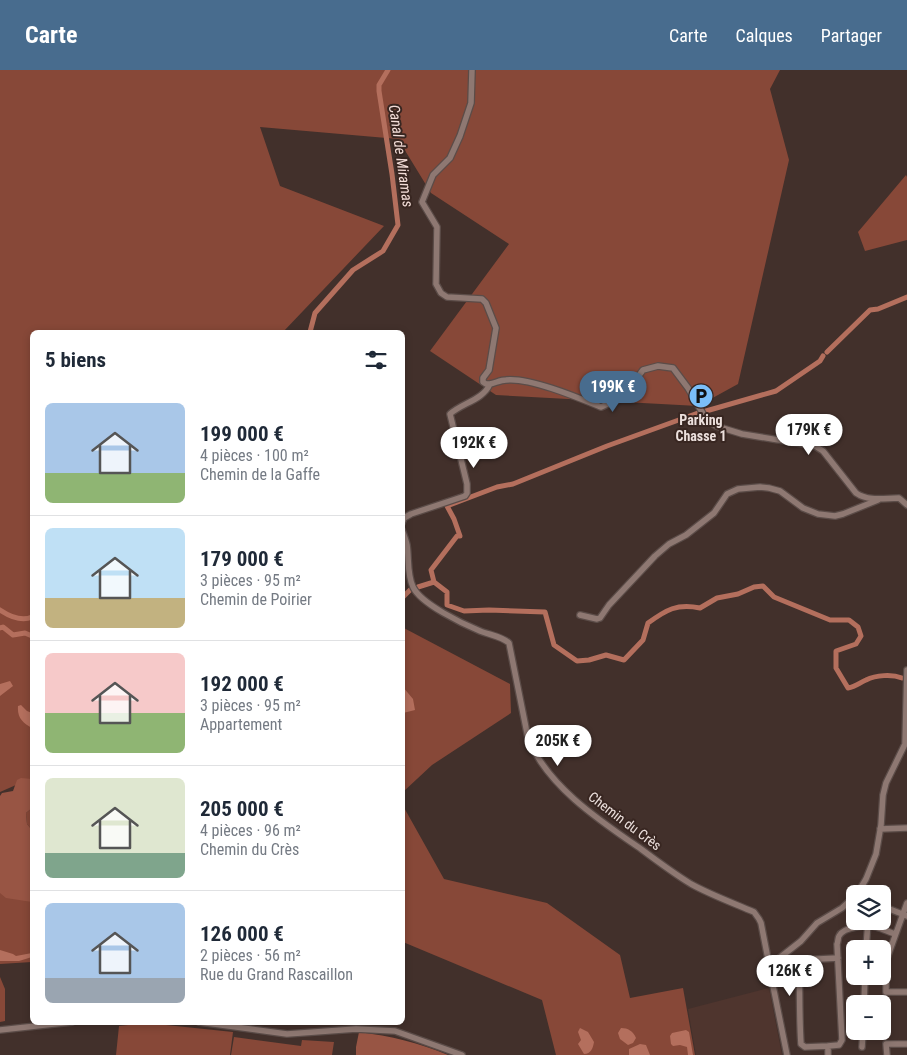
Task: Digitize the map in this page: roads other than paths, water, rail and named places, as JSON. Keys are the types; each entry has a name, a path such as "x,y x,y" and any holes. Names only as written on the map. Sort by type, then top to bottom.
{"street":[{"path":"472,70 471,103 460,136 450,158 433,175 422,202 437,228 436,284 441,293 446,297 482,299 486,303 496,328 489,370 483,378 483,382 490,384 506,380 520,381 569,394 601,407 623,397 643,370 658,366 673,368 688,388 706,419 716,426 742,434 815,446 823,451 856,493 862,497 870,499 899,498 907,505"},
{"path":"405,517 464,496 467,493 467,484 450,414 476,399 489,388 490,384"},
{"path":"580,615 600,618 621,592 655,556 714,513 727,494 738,489 760,486 780,491 803,508 818,514 835,516 883,498"},
{"name":"Chemin du Crès","path":"405,538 410,578 413,588 420,596 431,606 480,631 505,639 509,643 528,738 533,751 563,788 600,820 692,884 754,912 761,924 769,964 772,967"},
{"path":"862,885 876,854 882,794 905,744 907,670"},
{"path":"880,829 907,828"},
{"path":"787,1055 770,971 784,954 801,941 817,923 846,904"},
{"path":"907,904 905,916 895,934 886,962 886,992 907,992"},
{"path":"891,910 905,916"},
{"path":"838,958 799,960 801,1044 805,1047 839,1045 842,1040 838,936 847,930"},
{"path":"886,930 895,934"},
{"path":"0,1030 45,1025"},
{"path":"221,1025 287,1034 356,1029 395,1031 462,1055"},
{"path":"862,1040 862,1047"},
{"path":"887,1055 886,1044 907,1044"},
{"path":"828,1046 828,1055"}],"waterway":[{"name":"Canal de Miramas","path":"311,330 315,313 353,270 383,251 398,225 379,91 379,85 388,70"},
{"path":"827,352 870,310 878,309 907,297"},
{"path":"706,411 776,391 820,361 823,356"},
{"path":"434,582 431,570 457,536 460,536 447,506 497,487 513,484 607,446 698,413"},
{"path":"418,587 434,582 447,592 447,605 464,611 545,612 554,645 577,661 606,655 624,660 643,640 648,623 660,614 678,607 700,608 717,598 763,586 774,597 830,620 849,620 858,627 861,636 856,644 836,651 836,668 848,688 879,676 902,678"},
{"path":"405,595 411,589"},
{"name":"Canal de Miramas","path":"0,610 19,619 30,618"},
{"path":"0,628 3,627 13,635 25,633 30,635"}],"place":[{"name":"Parking Chasse 1","path":"701,396"}]}
